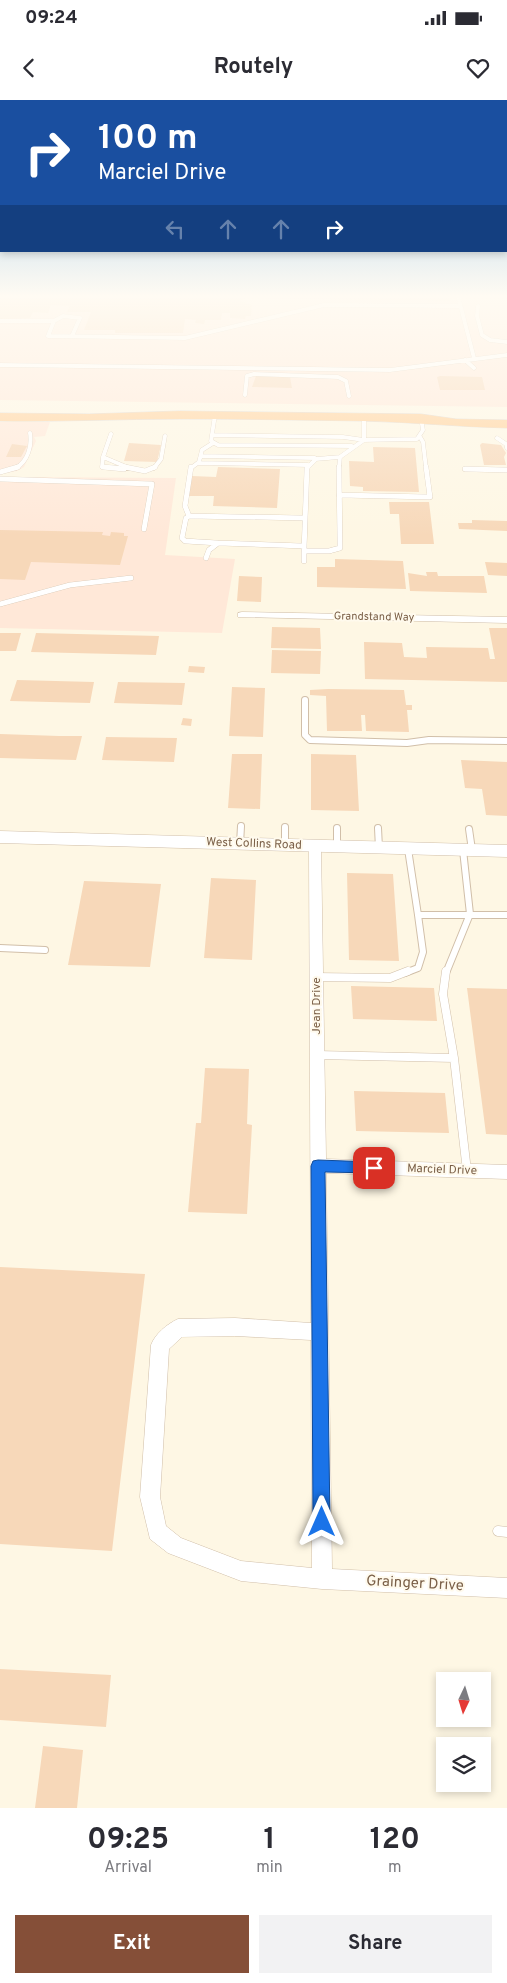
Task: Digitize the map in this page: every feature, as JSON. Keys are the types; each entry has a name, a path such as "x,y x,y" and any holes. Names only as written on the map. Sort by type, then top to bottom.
{"highway":[{"path":"0,407 95,408 180,415"},
{"path":"421,418 454,412 507,413"},
{"path":"0,417 89,418 180,415 364,417 421,418 456,423 507,424"}],"street":[{"name":"Grandstand Way","path":"242,615 507,620"},
{"name":"West Collins Road","path":"0,837 507,851"},
{"name":"Jean Drive","path":"315,846 322,1579"},
{"name":"Marciel Drive","path":"318,1166 507,1172"},
{"name":"Grainger Drive","path":"320,1332 235,1327 178,1328 160,1346 150,1497 157,1532 175,1546 241,1571 322,1579 507,1588"}],"lane":[{"path":"245,395 247,376 249,376"},
{"path":"327,376 344,378 348,383 349,396"},
{"path":"213,443 212,434 215,415"},
{"path":"364,417 364,440"},
{"path":"212,434 411,440 420,437 423,430 421,418"},
{"path":"0,472 13,470 24,460 32,440 30,433"},
{"path":"111,434 103,457 102,467 131,470 154,468 159,465 165,436"},
{"path":"339,495 430,497 423,442 420,437"},
{"path":"497,438 506,444 507,448"},
{"path":"201,456 340,457 364,440"},
{"path":"198,463 202,450 213,443 353,446"},
{"path":"103,457 122,468 131,470"},
{"path":"189,516 186,518 182,538 185,541 304,548 329,552 340,548 340,457"},
{"path":"189,516 185,510 188,482 191,467 198,463 308,465 323,458"},
{"path":"304,560 308,465"},
{"path":"465,468 507,470"},
{"path":"0,479 152,484 144,529"},
{"path":"189,516 305,518"},
{"path":"206,558 209,550 218,543"},
{"path":"0,604 70,585 131,578"},
{"path":"305,700 305,735 310,740 407,743 429,740 507,741"},
{"path":"240,844 241,826"},
{"path":"284,845 285,827"},
{"path":"337,828 337,847"},
{"path":"378,828 379,848"},
{"path":"467,1171 454,1058 443,994 448,967 470,914 469,829"},
{"path":"316,977 390,978 418,968 423,952 408,849"},
{"path":"418,915 507,915"},
{"path":"0,948 45,950"},
{"path":"317,1055 454,1058"}],"shaded area":[{"path":"0,376 507,376 507,407 0,400"},
{"path":"0,422 50,422 45,436 34,437 36,441 24,467 17,471 0,474"},
{"path":"0,477 176,478 165,555 235,559 222,633 0,628"}],"building":[{"path":"256,376 290,377 292,388 252,387"},
{"path":"437,377 482,377 485,390 440,390"},
{"path":"129,443 161,445 157,462 124,461"},
{"path":"482,443 501,445 506,453 504,457 506,465 484,465 480,445"},
{"path":"12,444 27,446 21,457 6,457"},
{"path":"373,447 415,448 419,492 363,491 363,487 350,486 349,461 374,462"},
{"path":"218,467 280,469 277,508 213,506 214,496 188,496 192,476 216,477"},
{"path":"389,502 429,502 434,544 401,544 399,514 390,514"},
{"path":"472,520 507,521 507,531 459,529 458,523 472,523"},
{"path":"0,530 103,532 102,535 110,536 111,532 124,533 124,536 128,536 120,565 31,562 25,580 0,579"},
{"path":"335,559 403,561 406,589 317,587 317,567 335,567"},
{"path":"485,562 507,563 507,576 488,575"},
{"path":"426,572 437,572 438,576 484,576 487,593 410,591 408,573 427,576"},
{"path":"239,576 262,577 261,602 237,601"},
{"path":"272,627 320,628 321,649 271,648"},
{"path":"489,628 507,628 507,682 365,679 364,642 402,643 404,657 427,658 426,647 488,648 490,659 495,659"},
{"path":"0,633 21,633 16,651 0,651"},
{"path":"36,633 159,636 156,655 31,652"},
{"path":"272,650 321,651 320,674 271,673"},
{"path":"189,666 205,667 204,673 188,672"},
{"path":"17,680 94,682 90,703 10,701"},
{"path":"118,682 185,683 182,705 114,703"},
{"path":"232,687 265,688 263,737 229,736"},
{"path":"310,690 404,690 406,705 412,705 412,710 407,710 409,732 366,731 365,715 361,715 362,731 327,731 326,696 310,695"},
{"path":"183,718 192,719 191,726 181,725"},
{"path":"0,734 82,736 76,760 0,758"},
{"path":"106,737 177,738 174,762 102,760"},
{"path":"232,754 262,754 260,809 228,808"},
{"path":"311,754 356,755 359,811 311,810"},
{"path":"461,760 507,762 507,816 486,815 482,789 465,788"},
{"path":"347,873 393,874 399,961 349,960"},
{"path":"211,878 256,880 252,960 204,958"},
{"path":"84,881 161,884 150,967 68,965"},
{"path":"351,986 434,988 437,1021 353,1019"},
{"path":"467,988 507,989 507,1135 486,1134"},
{"path":"205,1068 249,1069 247,1124 252,1125 247,1214 188,1212 196,1123 201,1123"},
{"path":"354,1091 445,1093 449,1133 356,1131"},
{"path":"0,1267 145,1274 112,1551 0,1544"},
{"path":"0,1669 111,1675 106,1727 0,1720"},
{"path":"43,1746 83,1750 77,1808 35,1808"}],"route":[{"path":"322,1522 318,1166 374,1168"}]}
